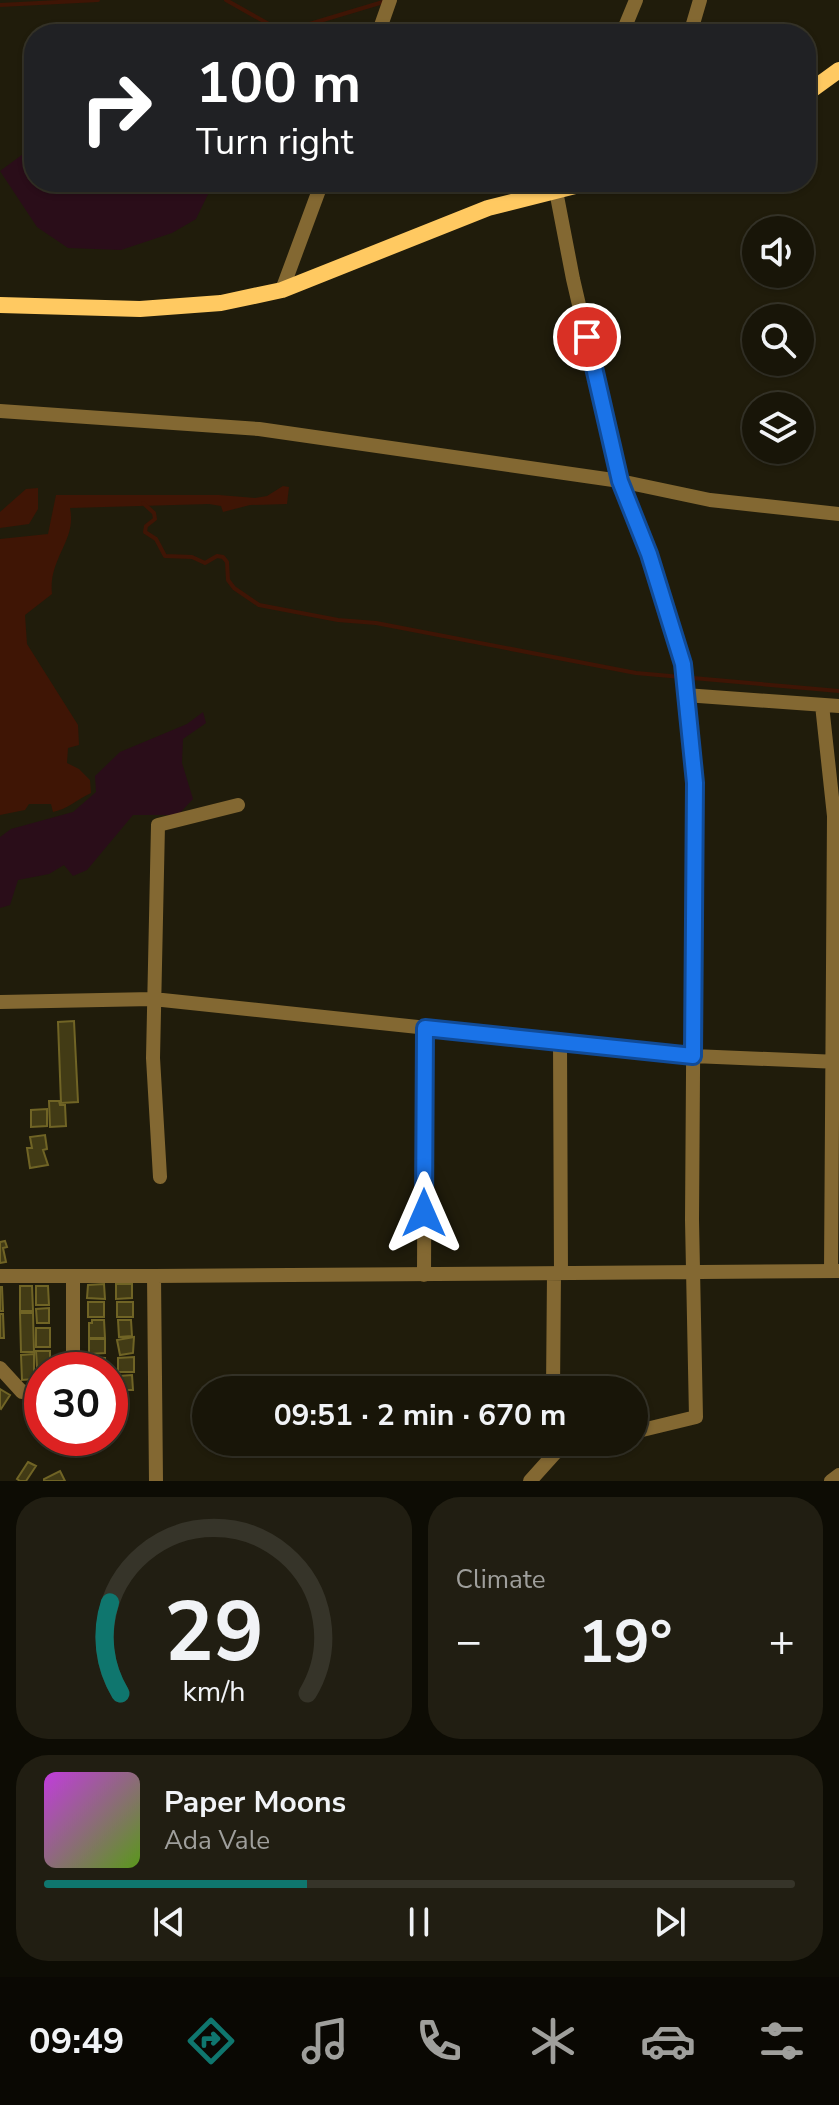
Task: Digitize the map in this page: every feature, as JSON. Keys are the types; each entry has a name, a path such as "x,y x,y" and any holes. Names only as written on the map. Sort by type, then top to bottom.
{"main road":[{"path":"816,87 839,70"},
{"path":"0,305 140,309 221,303 282,290 488,208 545,192"}],"street":[{"path":"626,24 636,0"},
{"path":"693,24 700,0"},
{"path":"381,24 389,2"},
{"path":"282,290 318,192"},
{"path":"564,192 573,279 620,481 649,554 684,684 695,783 693,1056 696,1417 648,1429"},
{"path":"0,411 259,429 620,481 710,500 839,514"},
{"path":"684,684 839,706"},
{"path":"0,1276 835,1271 834,816 822,705"},
{"path":"160,1177 153,1058 158,825 238,805"},
{"path":"0,1002 153,999 693,1056 835,1062"},
{"path":"424,1275 425,1028"},
{"path":"554,1376 558,1273 560,1042"},
{"path":"154,1276 156,1481"},
{"path":"73,1277 73,1352"},
{"path":"0,1368 24,1392"},
{"path":"530,1481 548,1464 552,1456"},
{"path":"831,1481 839,1475"}],"shaded area":[{"path":"24,153 24,192 209,192 196,219 172,233 121,250 68,248 37,227 0,171"},
{"path":"283,486 289,487 287,504 250,505 223,512 221,506 209,504 70,508 70,530 54,570 52,594 25,615 27,644 78,725 79,745 68,748 67,763 90,780 91,793 53,812 51,804 29,804 25,810 0,815 0,539 48,534 56,495 219,495 255,498 267,496"},
{"path":"38,488 38,509 29,524 0,528 0,512 26,489"},
{"path":"203,712 206,723 183,739 182,763 193,799 178,815 133,815 87,870 73,876 64,865 49,874 18,880 10,905 0,908 0,837 11,829 73,812 96,792 95,776 120,752 187,724"}],"building":[{"path":"74,1021 78,1102 61,1103 58,1022"},
{"path":"49,1101 59,1101 60,1105 65,1105 66,1126 50,1127"},
{"path":"47,1109 47,1126 31,1127 31,1110"},
{"path":"45,1135 47,1149 43,1150 48,1165 30,1168 27,1148 32,1148 30,1137"},
{"path":"5,1241 6,1262 0,1263 0,1242"},
{"path":"104,1284 105,1299 87,1298 88,1285"},
{"path":"116,1284 132,1284 132,1298 116,1299"},
{"path":"20,1286 32,1286 33,1311 20,1311"},
{"path":"36,1286 48,1286 49,1305 36,1305"},
{"path":"2,1287 3,1311 0,1311"},
{"path":"88,1302 104,1302 104,1317 88,1317"},
{"path":"117,1302 133,1302 133,1317 117,1317"},
{"path":"49,1308 49,1323 37,1323 36,1309"},
{"path":"20,1313 33,1313 34,1352 21,1352"},
{"path":"0,1314 3,1314 4,1338 0,1338"},
{"path":"104,1320 105,1338 89,1338 89,1323"},
{"path":"118,1320 131,1320 132,1336 119,1337"},
{"path":"36,1328 50,1328 50,1347 36,1347"},
{"path":"134,1337 133,1353 119,1352 117,1340"},
{"path":"89,1339 105,1339 105,1352 89,1352"},
{"path":"21,1355 24,1355 22,1380"},
{"path":"128,1357 134,1357 134,1372 128,1372"},
{"path":"128,1375 132,1375 133,1390 128,1390"},
{"path":"0,1389 10,1395 1,1409 0,1408"},
{"path":"28,1462 36,1466 26,1481 20,1481 17,1479"},
{"path":"60,1471 65,1481 44,1481 44,1479"}],"waterway":[{"path":"0,5 98,0"},
{"path":"226,0 269,24"},
{"path":"310,24 383,2"},
{"path":"143,503 154,513 155,519 146,526 145,532 156,539 165,556 192,557 205,563 217,556 223,557 227,562 228,580 234,588 259,605 338,620 376,623 636,673 839,691"}],"route":[{"path":"424,1213 425,1028 693,1056 695,783 683,664 649,554 620,481 587,337"}]}
